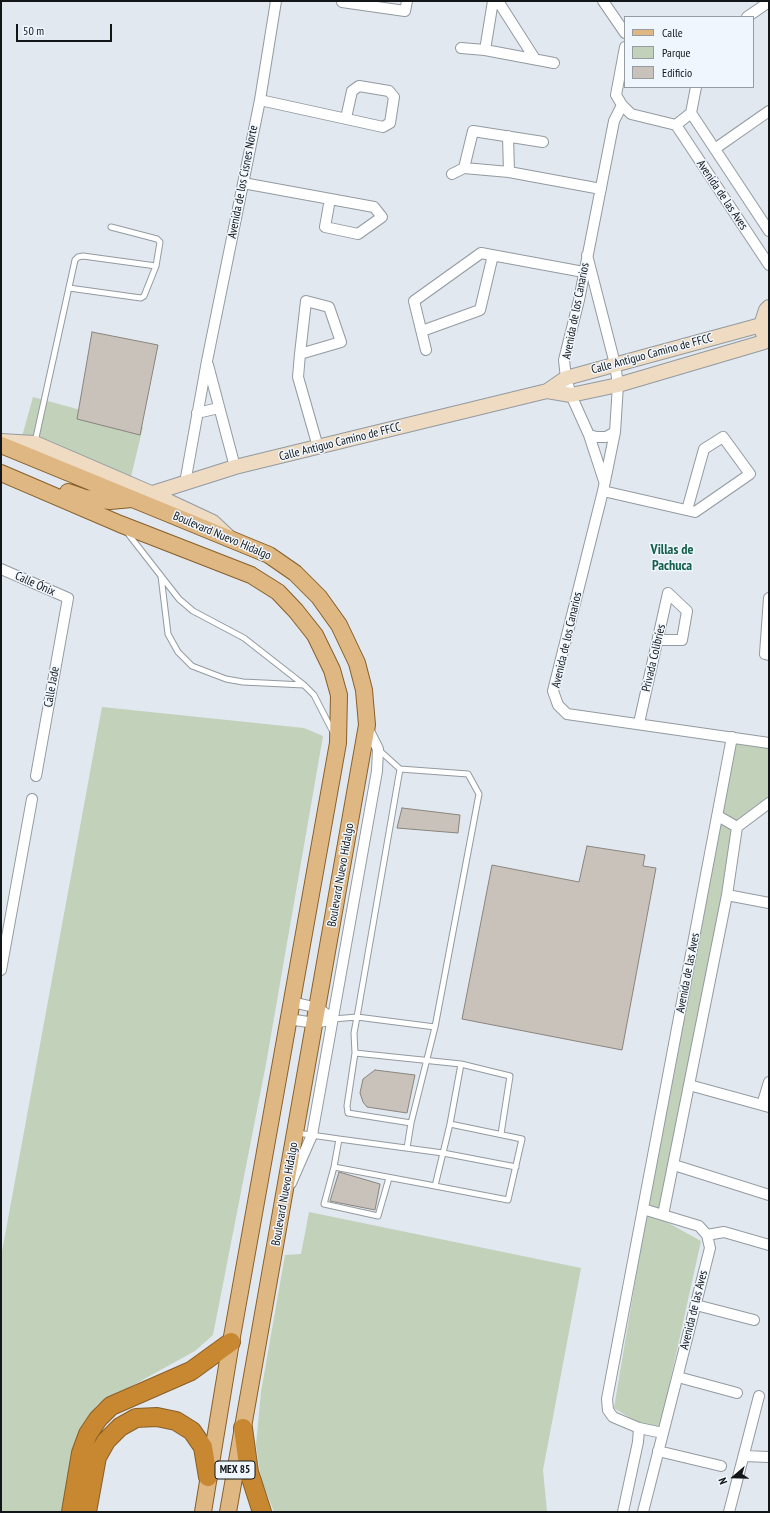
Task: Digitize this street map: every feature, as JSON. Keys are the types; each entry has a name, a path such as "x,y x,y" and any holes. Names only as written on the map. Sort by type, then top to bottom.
{"highway":[{"path":"71,1512 81,1452 88,1434 98,1419 111,1406 191,1371 231,1342"},
{"path":"87,1512 97,1457 106,1441 120,1427 136,1418 157,1416 176,1421 192,1431 202,1447 208,1477"},
{"path":"243,1428 249,1472 262,1512"}],"main road":[{"path":"767,345 761,325 766,310 769,307"},
{"name":"Calle Antiguo Camino de FFCC","path":"134,499 235,467 547,391 566,378 761,325"},
{"name":"Calle Antiguo Camino de FFCC","path":"547,391 571,394 618,384 767,345"},
{"path":"1,441 35,443 151,493 213,522 230,538"},
{"name":"Boulevard Nuevo Hidalgo","path":"1,444 269,555 295,573 319,597 339,624 357,663 364,690 367,726 228,1512"},
{"path":"4,475 42,483 85,498 110,501 134,499"},
{"name":"Boulevard Nuevo Hidalgo","path":"4,475 120,524 251,575 278,592 296,611 315,635 332,670 339,695 338,743 231,1342 203,1512"},
{"path":"124,482 185,482 180,495 181,508"}],"street":[{"name":"Avenida de los Cisnes Norte","path":"185,482 207,361 260,100 276,1"},
{"path":"342,2 365,3 405,11 407,1"},
{"path":"485,50 493,1"},
{"path":"498,1 535,59"},
{"path":"603,1 624,32"},
{"path":"749,16 769,2"},
{"path":"461,48 485,50 554,63"},
{"path":"624,52 616,95 622,105 631,114 676,125 691,114 696,88"},
{"path":"260,100 383,127 390,123 394,97 389,91 359,86 352,91 346,118"},
{"name":"Avenida de los Canarios","path":"604,481 589,434 571,394 566,378 564,360 578,300 587,273 587,255 614,121 622,105"},
{"path":"716,148 769,111"},
{"name":"Avenida de las Aves","path":"691,114 716,148 769,231"},
{"name":"Avenida de las Aves","path":"676,125 769,265"},
{"path":"464,168 473,131 543,142"},
{"path":"508,136 509,172"},
{"path":"452,174 464,168 509,172 601,189"},
{"path":"243,183 374,207 382,217 358,234 325,227 330,200"},
{"path":"426,350 414,301 481,253 587,273"},
{"path":"422,331 480,310 493,255"},
{"name":"Avenida de los Canarios","path":"587,273 596,296 615,364 618,384 615,432 603,491 553,691 558,705 567,714 639,723 769,743"},
{"path":"578,300 588,295 596,296"},
{"path":"300,354 341,342 329,307 306,301 300,354 298,377 318,447"},
{"name":"Avenida de los Cisnes Norte","path":"207,361 235,467"},
{"path":"197,413 219,408"},
{"path":"589,434 597,437 606,437 615,432"},
{"path":"603,491 695,512 750,474 723,437 704,449 687,510"},
{"name":"Calle Ónix","path":"1,569 68,598"},
{"name":"Privada Colibríes","path":"639,723 668,593 687,611 682,640 658,640"},
{"name":"Calle Jade","path":"36,776 68,598"},
{"path":"769,598 768,632 765,654 769,655"},
{"path":"284,1199 312,1135 334,1019 377,771 378,749 367,726"},
{"name":"Avenida de las Aves","path":"663,1433 639,1428 613,1417 608,1410 607,1399 732,737"},
{"path":"1,970 32,799"},
{"path":"718,816 737,827 769,803"},
{"name":"Avenida de las Aves","path":"663,1215 727,895 737,827"},
{"path":"727,895 769,903"},
{"path":"292,1002 318,1008 334,1019"},
{"path":"288,1019 315,1024 334,1019"},
{"path":"689,1085 765,1106 769,1082"},
{"path":"674,1164 769,1195"},
{"path":"643,1209 699,1226 707,1235 724,1232 769,1245"},
{"name":"Avenida de las Aves","path":"642,1512 710,1248 707,1235"},
{"path":"696,1304 754,1320"},
{"path":"678,1377 737,1393"},
{"path":"729,1512 759,1396"},
{"path":"623,1512 638,1442 639,1428"},
{"path":"658,1451 721,1466"},
{"path":"744,1456 769,1457"}],"lane":[{"path":"69,288 141,298 147,292 156,266 160,246 157,239 111,227"},
{"path":"35,443 69,288 78,257 83,256 156,266"},
{"path":"120,524 161,575 178,599 193,611 244,638 304,685 314,695 338,743"},
{"path":"161,575 168,634 178,652 192,666 226,679 243,682 304,685"},
{"path":"378,749 400,769 468,774 479,794 435,1027 428,1061 411,1123 407,1148"},
{"path":"400,769 354,1033 355,1053 348,1113 411,1123"},
{"path":"334,1019 357,1017 435,1027"},
{"path":"355,1053 460,1064 510,1076 501,1134"},
{"path":"435,1186 450,1124 460,1064"},
{"path":"334,1167 508,1200 522,1139 450,1124"},
{"path":"296,1132 442,1153 516,1167"},
{"path":"339,1139 334,1167 324,1204 378,1216 389,1178"}],"green space":[{"path":"33,397 143,427 128,489 18,451"},
{"path":"102,707 304,728 323,736 266,1064 213,1335 195,1351 97,1405 87,1420 64,1512 1,1512 1,1257"},
{"path":"735,742 769,747 769,799 737,823 661,1219 701,1241 660,1427 638,1423 614,1408 645,1223"},
{"path":"309,1212 581,1268 543,1470 547,1512 274,1512 261,1479 256,1445 261,1392 285,1255 301,1254"}],"building":[{"path":"92,332 158,345 140,435 77,419"},
{"path":"402,808 460,815 458,833 397,828"},
{"path":"587,846 645,855 643,866 656,868 622,1050 462,1019 492,865 579,882"},
{"path":"375,1070 415,1075 407,1113 367,1107 363,1102 360,1093 363,1079"},
{"path":"339,1172 380,1184 375,1210 330,1201"}],"district":[{"name":"Villas de Pachuca","path":"672,558"}]}
